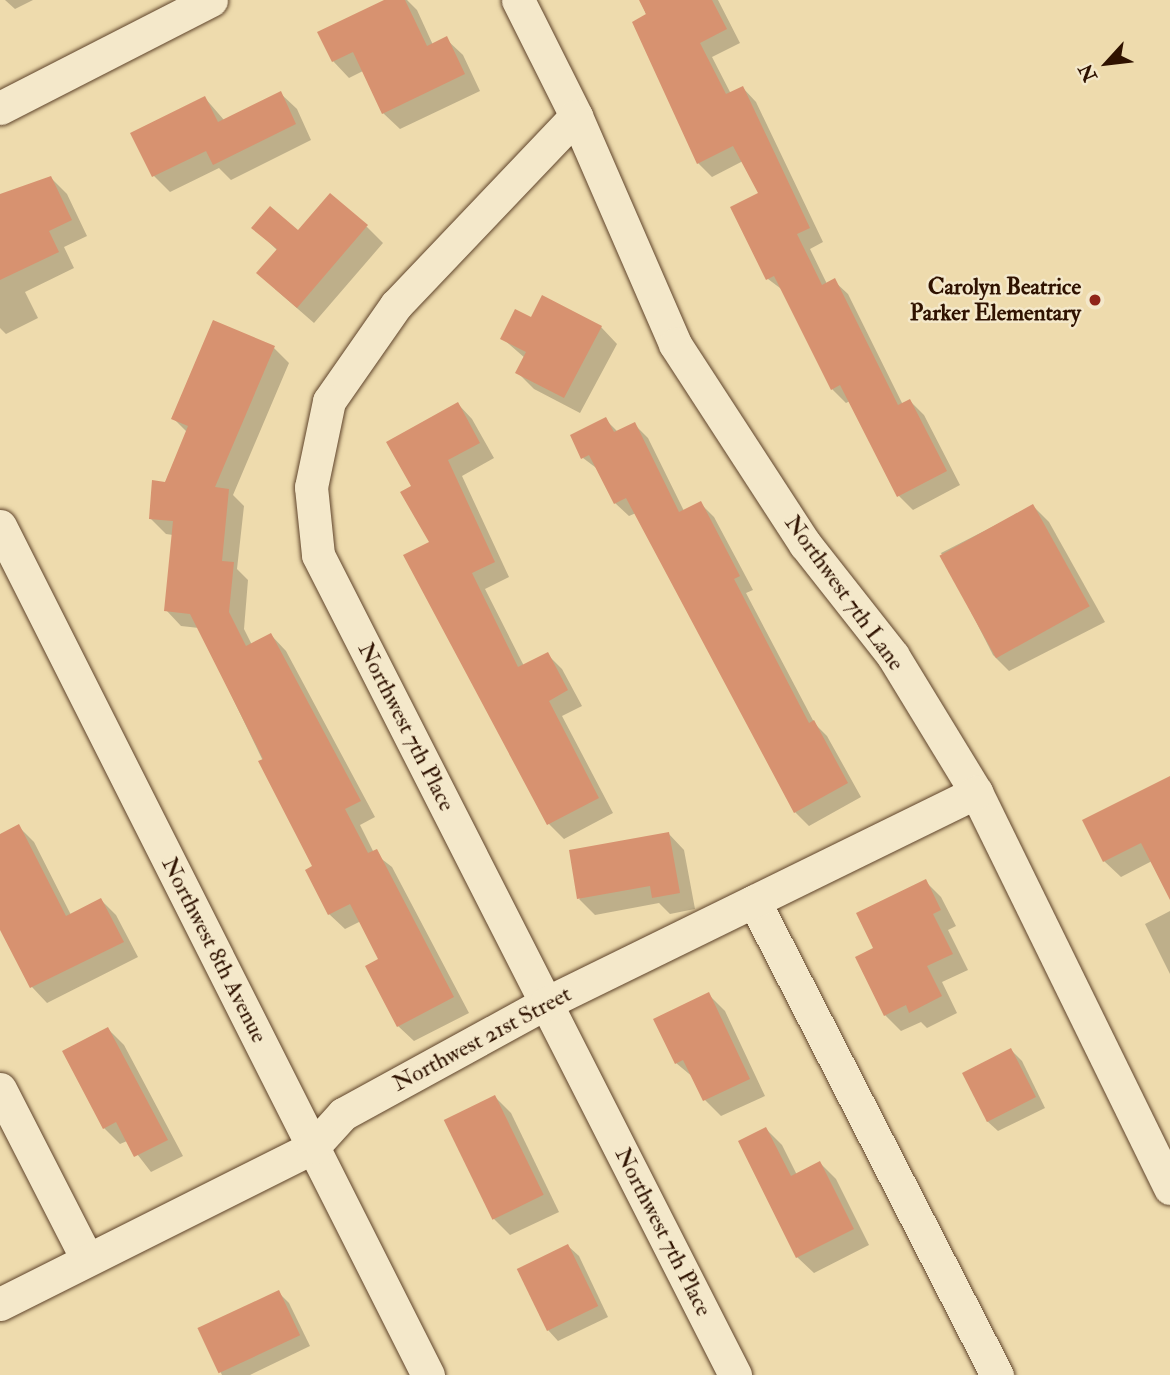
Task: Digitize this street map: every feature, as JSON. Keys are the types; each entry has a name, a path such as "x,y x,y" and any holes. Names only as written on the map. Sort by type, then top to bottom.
{"street":[{"name":"Northwest 7th Lane","path":"518,0 576,116 675,344 805,544 893,656 976,792 1170,1188"},
{"path":"0,108 197,3"},
{"name":"Northwest 7th Place","path":"576,116 396,305 329,401 311,487 318,555 735,1375"},
{"name":"Northwest 8th Avenue","path":"0,526 9,567 313,1147 428,1375"},
{"name":"Northwest 21st Street","path":"0,1304 313,1147 343,1114 547,1003 976,792"},
{"path":"754,901 997,1375"},
{"path":"0,1089 87,1259"}],"building":[{"path":"384,0 405,0 427,46 447,36 465,74 382,114 353,52 332,62 317,32"},
{"path":"639,0 712,0 727,29 700,43 726,94 743,86 810,228 797,234 822,285 835,278 898,405 910,399 947,471 897,497 840,385 831,390 774,276 766,280 730,207 758,193 733,146 697,164 632,22 646,14"},
{"path":"281,91 296,124 213,165 206,151 152,177 130,133 205,96 218,122"},
{"path":"51,176 72,220 49,231 59,252 0,280 0,194"},
{"path":"330,193 368,225 297,308 256,273 277,249 251,228 270,206 298,230"},
{"path":"542,295 602,326 564,398 515,373 526,352 500,339 515,309 531,317"},
{"path":"213,320 275,346 215,487 229,489 222,561 234,562 229,612 246,646 271,633 361,801 345,809 368,853 377,849 454,997 397,1027 365,966 378,959 350,904 328,915 305,870 312,866 258,761 263,759 190,614 164,611 173,521 149,519 152,480 165,482 188,426 171,419"},
{"path":"458,402 480,443 448,460 495,562 472,573 518,667 548,652 568,690 549,701 599,798 547,825 403,555 429,542 400,492 411,486 386,442"},
{"path":"606,417 614,432 635,422 679,512 701,501 740,576 734,579 809,723 814,720 848,783 794,813 626,498 614,504 589,455 581,459 570,435"},
{"path":"1033,504 1090,606 996,658 939,556"},
{"path":"1170,776 1170,900 1141,843 1103,862 1082,820"},
{"path":"19,824 66,916 101,898 124,942 30,988 0,930 0,834"},
{"path":"669,832 680,893 652,898 650,886 577,899 569,850"},
{"path":"926,879 941,910 933,914 953,954 927,966 942,996 909,1013 906,1005 884,1016 855,957 873,948 856,913"},
{"path":"709,992 750,1079 703,1101 683,1060 675,1064 653,1019"},
{"path":"108,1027 168,1140 134,1157 116,1122 103,1129 62,1051"},
{"path":"1011,1048 1036,1097 987,1122 962,1073"},
{"path":"495,1095 544,1195 492,1220 444,1120"},
{"path":"766,1127 791,1176 820,1161 854,1229 796,1258 738,1141"},
{"path":"568,1244 598,1306 547,1331 517,1269"},
{"path":"279,1290 300,1335 219,1373 197,1328"}],"place":[{"name":"Carolyn Beatrice Parker Elementary","path":"1095,300"}]}
